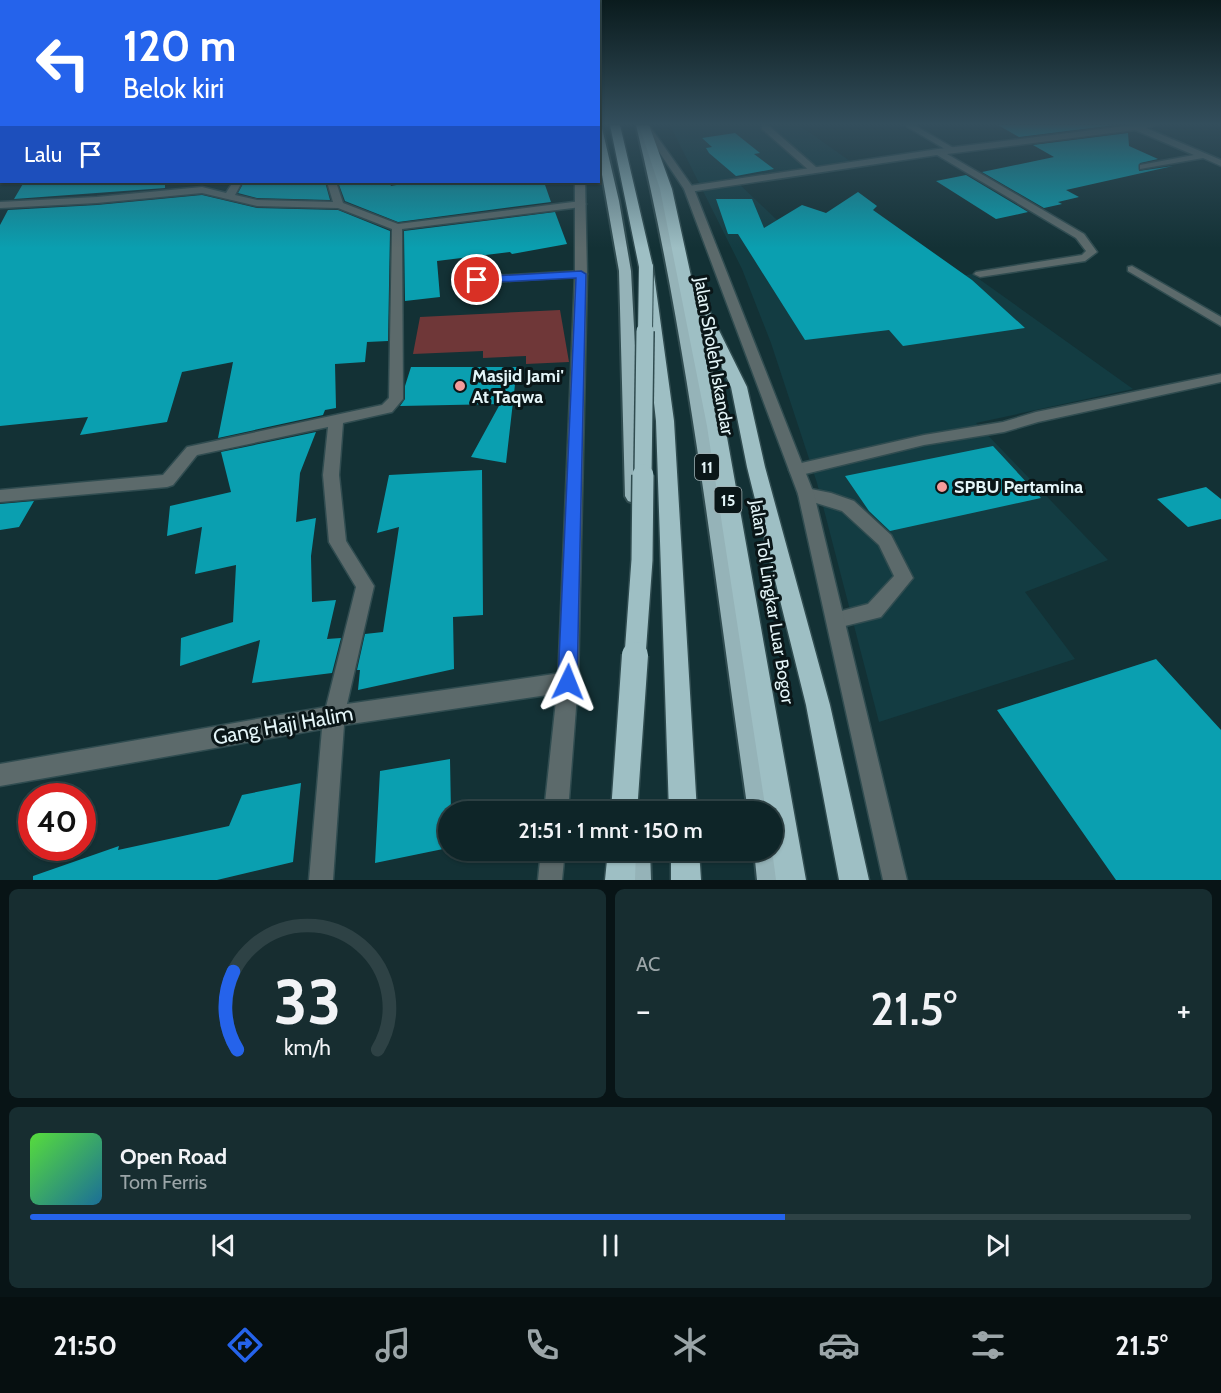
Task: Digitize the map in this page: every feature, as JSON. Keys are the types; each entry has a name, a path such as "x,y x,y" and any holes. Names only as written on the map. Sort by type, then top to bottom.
{"highway":[{"path":"605,166 625,271 637,584 637,801"},
{"path":"624,166 646,267 665,421 682,801"},
{"name":"Jalan Sholeh Iskandar","path":"652,166 692,371 759,801"},
{"name":"Jalan Tol Lingkar Luar Bogor","path":"658,166 666,189 716,426 791,880"},
{"path":"681,265 739,387 756,467 818,705 854,880"},
{"path":"625,801 642,560 646,267"},
{"path":"620,880 621,861"},
{"path":"637,861 637,880"},
{"path":"685,861 686,880"},
{"path":"768,861 771,880"}],"street":[{"path":"672,166 688,189 806,494 896,880"},
{"path":"810,166 814,170"},
{"path":"688,189 841,166"},
{"path":"962,166 1080,236 1092,252 1085,258 980,274"},
{"path":"1143,167 1148,166"},
{"path":"229,197 236,183"},
{"path":"332,183 339,205"},
{"path":"557,801 568,682 581,274 580,183"},
{"path":"0,218 4,205 97,200 202,190 257,203 339,205 397,227 581,204"},
{"path":"0,496 167,481 192,451 387,409 396,399 397,227"},
{"path":"1132,269 1221,322"},
{"path":"477,280 581,274"},
{"path":"797,470 924,440 1004,427 1036,417 1221,378"},
{"path":"321,880 334,716 365,586 338,542 331,475 336,420"},
{"path":"806,494 848,506 885,540 904,579 874,611 837,620"},
{"name":"Gang Haji Halim","path":"0,775 334,716 568,682"},
{"path":"550,880 552,861"}],"shaded area":[{"path":"691,166 841,166 737,182 857,296 972,274 1133,389 976,423 1108,560 1025,592 1075,659 879,722 817,483 771,343 742,269"},
{"path":"560,310 569,362 526,364 526,356 483,358 483,351 413,354 420,317"}],"building":[{"path":"724,166 770,166 774,169 736,176"},
{"path":"1010,166 1140,166 1139,171 1173,166 1066,190 1079,197 1044,208 982,172"},
{"path":"966,175 1028,212 996,219 936,181"},
{"path":"23,183 165,183 165,188 14,199"},
{"path":"243,183 325,183 330,200 257,198 238,193"},
{"path":"338,183 390,183 391,186 408,183 544,183 551,202 398,222 345,201"},
{"path":"858,192 877,206 873,210 972,280 1025,328 903,346 889,330 805,340 738,234 728,234 716,199 752,199 764,228 802,205 826,213"},
{"path":"202,195 257,208 338,210 390,231 388,341 367,342 365,362 335,364 336,408 325,410 323,415 218,438 233,362 182,372 167,422 80,435 88,417 0,426 0,225 8,210 97,205"},
{"path":"555,212 567,244 512,254 510,252 437,261 440,297 405,301 404,231"},
{"name":"Masjid Jami' At Taqwa","path":"411,367 517,367 506,463 471,457 500,404 400,406 405,399 405,386"},
{"path":"316,432 300,473 296,522 316,518 311,556 312,602 336,600 327,639 341,638 332,673 252,683 260,640 180,666 181,638 233,622 236,565 195,574 202,527 167,536 170,506 231,492 221,452"},
{"name":"SPBU Pertamina","path":"993,446 1041,498 890,531 869,511 845,476"},
{"path":"482,470 483,615 453,617 454,669 358,690 360,670 357,670 365,634 383,632 399,527 377,533 389,475"},
{"path":"1206,487 1221,499 1221,519 1188,527 1157,499"},
{"path":"34,501 19,527 0,530 0,504"},
{"path":"1156,659 1221,730 1221,880 1116,880 997,710"},
{"path":"450,759 451,801 438,801 438,850 375,863 380,771"},
{"path":"301,783 293,862 217,880 33,880 33,876 76,861 96,861 96,854 119,846 118,850 229,826 242,795"}],"place":[{"name":"Masjid Jami' At Taqwa","path":"460,386"},
{"name":"SPBU Pertamina","path":"942,487"}],"route":[{"path":"477,280 581,274 568,682"}]}
